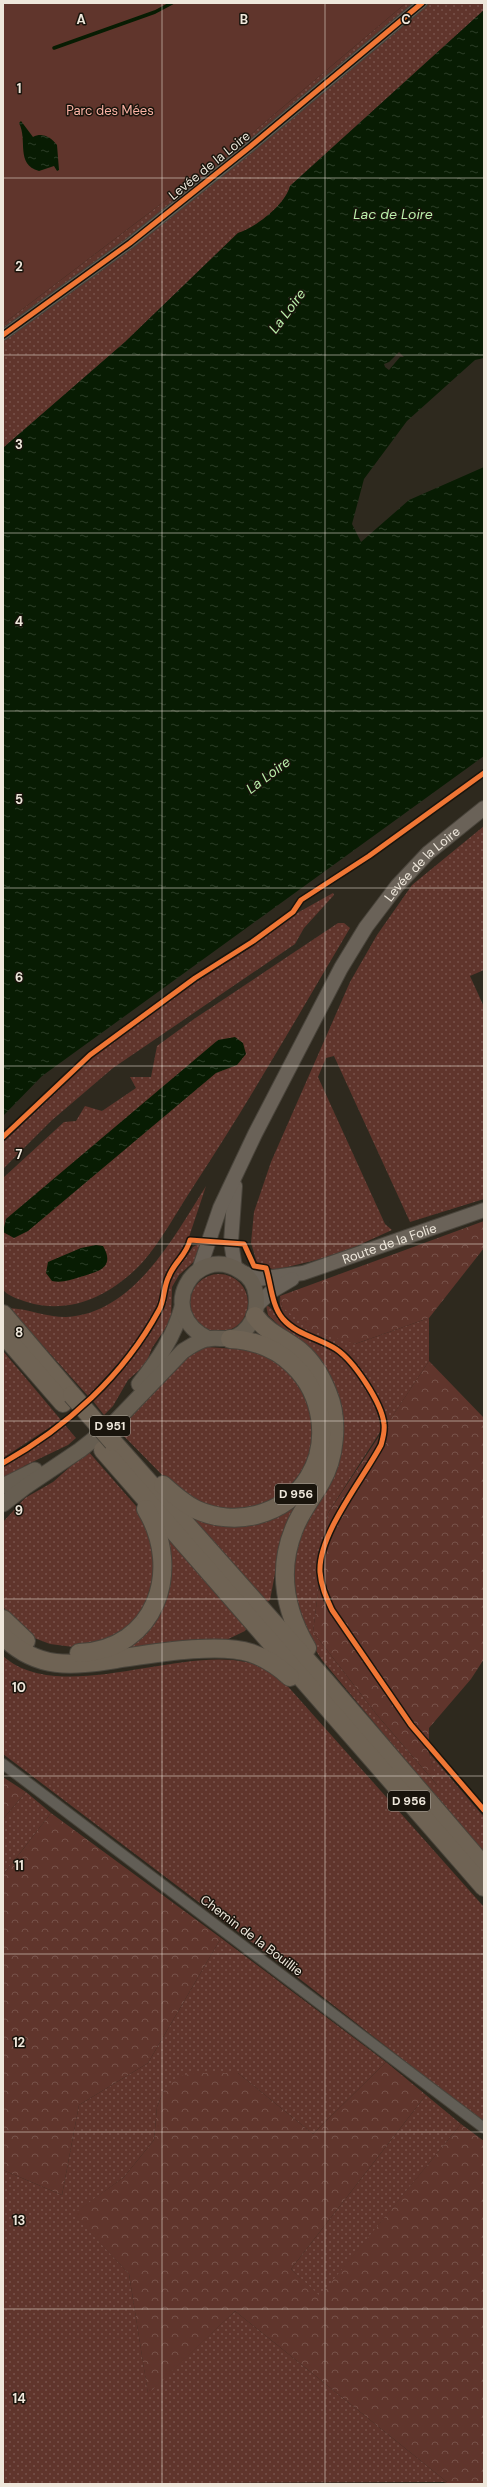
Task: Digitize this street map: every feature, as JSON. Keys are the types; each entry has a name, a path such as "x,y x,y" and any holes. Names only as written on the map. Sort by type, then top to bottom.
{"highway":[{"name":"D 956","path":"256,1310 266,1328 301,1352 318,1373 329,1396 334,1436 330,1456 322,1480 294,1530 288,1548 284,1581 288,1608 294,1626 326,1682"},
{"name":"D 956","path":"3,1314 68,1399 108,1446 326,1682 484,1866"},
{"name":"D 956","path":"3,1334 68,1399"},
{"name":"D 956","path":"108,1446 196,1510 213,1516 229,1518 249,1517 267,1512 285,1504 297,1493 315,1463 320,1446 320,1413 314,1395 297,1368 283,1355 267,1346 248,1340 230,1339"},
{"name":"D 956","path":"3,1619 15,1633 40,1649 68,1654 86,1653 125,1639 145,1620 158,1599 162,1584 163,1554 152,1520 108,1446"},
{"name":"D 956","path":"127,1478 484,1887"},
{"name":"D 956","path":"3,1636 19,1650 30,1656 49,1662 70,1665 191,1650 250,1652 278,1667 334,1716"}],"main road":[{"name":"Levée de la Loire","path":"237,1174 331,987 366,927 397,886 428,853 484,808"},
{"name":"D 951","path":"3,1486 59,1457 110,1416 140,1383 176,1328 182,1307 185,1286 199,1270 220,1208 237,1174"},
{"name":"D 951","path":"237,1174 231,1227 239,1270 256,1291 256,1310"},
{"name":"Route de la Folie","path":"256,1310 272,1290 303,1273 481,1210"},
{"path":"199,1270 210,1265 223,1264 239,1270"},
{"name":"Route de la Folie","path":"239,1270 258,1279 303,1273"},
{"name":"D 951","path":"182,1307 191,1327 209,1338"},
{"path":"230,1339 240,1334 249,1326 256,1310"},
{"name":"D 951","path":"3,1504 25,1487 80,1450 113,1424 179,1355 196,1343 209,1338 230,1339"}],"street":[{"name":"Levée de la Loire","path":"3,335 130,243 251,146 422,3"},
{"name":"Chemin de la Bouillie","path":"3,1764 484,2128"}],"green space":[{"name":"Parc des Mées","path":"3,3 406,3 237,146 3,324"},
{"path":"406,3 484,3 484,10 290,186 282,201 269,215 253,226 238,233 125,342 3,448 3,324 237,146"},
{"path":"484,826 484,970 470,976 484,1007 484,1199 410,1222 334,1056 326,1058 318,1077 385,1224 392,1230 337,1255 275,1270 257,1263 251,1243 254,1212 271,1162 350,982 377,935 412,885"},
{"path":"333,893 334,895 304,928 295,944 113,1068 51,1121 3,1169 3,1141 89,1059 190,986 290,917"},
{"path":"338,923 344,923 350,928 235,1121 168,1228 145,1260 113,1287 100,1295 72,1305 42,1305 27,1302 17,1299 3,1290 3,1178 64,1122 76,1121 85,1106 102,1111 136,1088 130,1077 151,1077 157,1046 194,1019"},
{"path":"206,1186 184,1252 166,1273 157,1310 128,1353 88,1396 9,1308 51,1316 66,1317 90,1313 112,1302 132,1287 150,1269 181,1227"},
{"path":"484,1221 484,1248 429,1318 355,1344 312,1331 282,1307 280,1296"},
{"path":"200,1243 205,1245 200,1256 179,1275 172,1287 171,1320 152,1348 146,1364 128,1380 113,1406 104,1415 93,1401 121,1372 151,1332 164,1306 169,1280 193,1247"},
{"path":"213,1274 225,1274 240,1282 248,1297 248,1309 240,1324 225,1332 213,1332 198,1324 190,1309 190,1297 198,1282"},
{"path":"280,1296 282,1307 355,1344 429,1318 429,1361 388,1423 372,1388 356,1363 342,1349 295,1326 286,1318 281,1309"},
{"path":"266,1305 272,1309 281,1322 291,1331 333,1351 350,1365 365,1385 375,1407 382,1429 328,1513 326,1534 319,1551 317,1573 319,1585 313,1632 377,1715 437,1785 429,1753 484,1817 484,1855 322,1660 300,1626 291,1595 297,1532 330,1471 288,1334 268,1315"},
{"path":"207,1347 267,1351 307,1390 316,1435 303,1470 288,1488 273,1499 250,1509 220,1510 192,1500 167,1480 117,1429 159,1382 172,1370 196,1352"},
{"path":"3,1351 61,1420 3,1458"},
{"path":"429,1361 484,1418 484,1659 471,1679 429,1728 429,1753 438,1786 377,1715 313,1632 328,1513"},
{"path":"65,1425 76,1438 68,1445 24,1466 21,1471 3,1481 3,1464 43,1442"},
{"path":"88,1451 136,1506 151,1527 156,1547 152,1598 124,1632 81,1648 50,1644 29,1636 12,1621 3,1606 3,1522 25,1498 53,1482"},
{"path":"298,1504 277,1563 270,1600 266,1603 186,1515 232,1524 256,1524 282,1514"},
{"path":"166,1533 247,1626 245,1631 224,1641 101,1656 147,1625"},
{"path":"3,1656 27,1670 55,1676 86,1676 218,1659 251,1663 271,1673 284,1682 484,1907 484,2123 287,1969 3,1754"},
{"path":"3,1777 26,1792 3,1819"},
{"path":"26,1792 51,1813 3,1875 3,1819"},
{"path":"51,1813 221,1938 148,2063 79,2105 62,2195 3,2170 3,1875"},
{"path":"221,1938 386,2062 313,2134 238,2073 164,2090 157,2107 154,2140 124,2177 74,2214 129,2274 148,2393 235,2311 447,2482 3,2484 3,2170 62,2195 79,2105 148,2063"},
{"path":"386,2062 426,2095 291,2269 320,2296 461,2124 484,2141 484,2484 440,2484 447,2482 235,2311 148,2394 129,2274 73,2214 124,2177 154,2140 157,2107 164,2090 177,2077 194,2073 238,2073 313,2134"},
{"path":"426,2095 461,2124 320,2297 291,2269"}],"water":[{"path":"484,10 484,358 475,360 407,421 364,479 352,524 361,542 409,500 484,467 484,756 42,1076 3,1116 3,448 125,342 238,233 253,226 269,214 283,200 290,186","holes":["399,352 404,357 400,357 389,370 385,367 384,364 389,362"]},
{"path":"21,121 33,137 40,135 46,136 57,145 59,170 57,171 54,166 39,171 32,168 27,163 24,157 23,137 19,123"},
{"path":"235,1037 243,1043 246,1054 237,1065 216,1073 28,1231 14,1238 3,1232 6,1219 218,1040"},
{"path":"96,1245 103,1246 107,1259 103,1268 98,1271 59,1282 52,1281 46,1273 48,1262 81,1248"}],"waterway":[{"path":"54,48 155,12 172,3"}],"cycle path":[{"path":"3,335 130,243 251,146 422,3"},
{"path":"3,1137 90,1055 195,978 252,942 293,912 301,900 369,856 484,773"},
{"path":"3,1463 27,1449 71,1416 92,1397 129,1356 145,1334 159,1310 167,1280 174,1266 186,1250 190,1240 244,1244 254,1266 266,1268 274,1302 283,1319 301,1333 329,1345 343,1355 359,1372 373,1394 382,1415 384,1435 381,1445 343,1507 326,1541 321,1557 320,1572 328,1601 332,1610 411,1725 484,1810"}],"water label":[{"name":"Lac de Loire","path":"393,214"},
{"name":"La Loire","path":"287,311"},
{"name":"La Loire","path":"268,775"}]}
